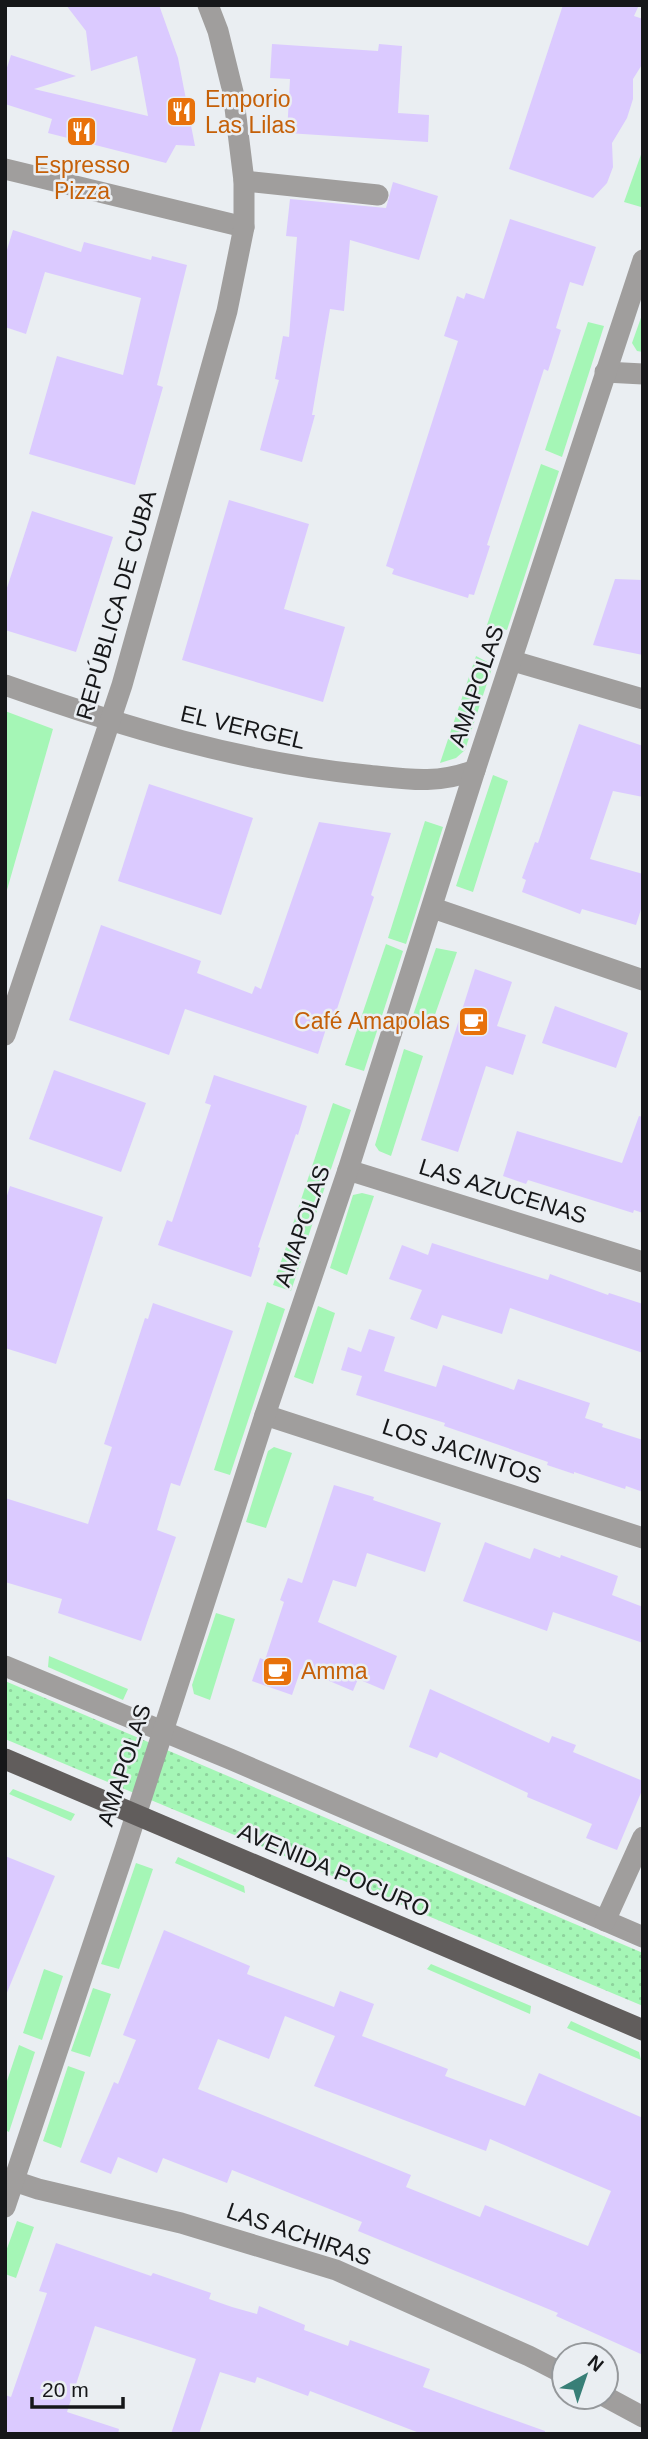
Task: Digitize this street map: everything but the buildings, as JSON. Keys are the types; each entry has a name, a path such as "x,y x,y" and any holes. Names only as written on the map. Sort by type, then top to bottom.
{"main road":[{"name":"AVENIDA POCURO","path":"5,1759 643,2029"}],"street":[{"name":"REPÚBLICA DE CUBA","path":"5,1035 111,721 227,312 244,227 244,181 233,92 218,31 208,5"},
{"path":"5,169 244,227"},
{"path":"244,181 378,195"},
{"name":"AMAPOLAS","path":"5,2207 10,2180 135,1815 348,1170 475,770 643,260"},
{"path":"605,372 643,374"},
{"path":"513,661 643,699"},
{"name":"EL VERGEL","path":"5,685 111,721 272,763 429,781 451,778 475,770"},
{"path":"433,908 643,979"},
{"name":"LAS AZUCENAS","path":"348,1170 643,1262"},
{"name":"LOS JACINTOS","path":"265,1415 643,1538"},
{"path":"5,1666 643,1937"},
{"path":"606,1921 643,1837"},
{"name":"LAS ACHIRAS","path":"10,2180 181,2223 336,2270 550,2367"},
{"path":"620,2405 643,2417"}],"green space":[{"path":"643,149 643,202 641,207 624,202"},
{"path":"643,312 643,352 637,351 632,343"},
{"path":"588,322 604,326 562,457 545,450"},
{"path":"541,464 559,471 507,630 487,625"},
{"path":"476,656 493,665 465,750 456,758 440,763"},
{"path":"5,711 53,729 5,897"},
{"path":"493,775 508,781 473,892 456,886"},
{"path":"425,821 443,827 406,944 388,938"},
{"path":"386,944 403,951 364,1071 345,1065"},
{"path":"436,948 457,952 431,1026 411,1021"},
{"path":"404,1049 423,1056 391,1156 379,1151 375,1145"},
{"path":"333,1103 351,1110 308,1237 291,1230"},
{"path":"362,1193 374,1196 347,1275 330,1268 353,1195"},
{"path":"286,1247 303,1255 291,1291 273,1285"},
{"path":"267,1302 285,1309 230,1475 214,1470"},
{"path":"318,1306 335,1313 313,1384 294,1377"},
{"path":"274,1447 292,1453 266,1528 246,1522 268,1451"},
{"path":"216,1613 235,1619 210,1700 194,1694 192,1685"},
{"path":"49,1656 128,1689 123,1700 48,1667"},
{"path":"5,1681 643,1953 643,2006 5,1739"},
{"path":"13,1789 75,1814 71,1821 9,1794"},
{"path":"178,1857 244,1886 245,1893 175,1863"},
{"path":"136,1863 153,1869 119,1969 101,1964"},
{"path":"431,1964 531,2006 530,2014 427,1969"},
{"path":"44,1969 63,1976 42,2040 23,2033"},
{"path":"93,1988 111,1994 90,2057 71,2051"},
{"path":"571,2021 639,2052 641,2060 567,2028"},
{"path":"19,2045 35,2052 9,2132 5,2130 5,2087"},
{"path":"68,2066 85,2072 61,2148 43,2141"},
{"path":"17,2221 34,2227 16,2278 5,2274 5,2254"}],"place":[{"name":"Emporio Las Lilas","path":"182,112"},
{"name":"Espresso Pizza","path":"82,131"},
{"name":"Café Amapolas","path":"473,1021"},
{"name":"Amma","path":"278,1671"}]}
